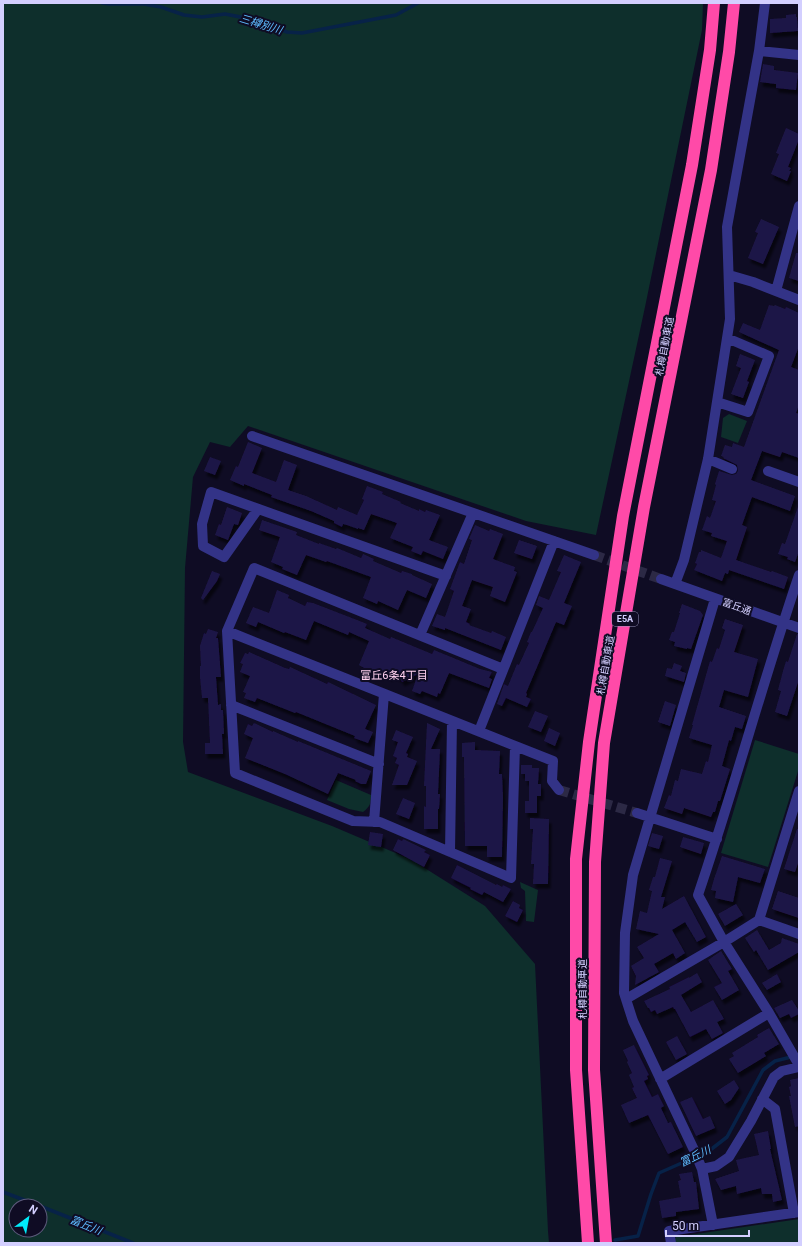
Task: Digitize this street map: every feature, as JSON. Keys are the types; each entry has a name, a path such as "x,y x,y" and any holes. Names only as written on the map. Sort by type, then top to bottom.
{"highway":[{"name":"札樽自動車道","path":"588,1243 576,1070 576,859 589,742 623,516 692,165 710,50 714,3"},
{"name":"札樽自動車道","path":"606,1243 594,1070 595,862 604,743 644,507 711,170 729,52 734,3"}],"street":[{"path":"675,584 684,560 708,459 730,319 727,226 759,51 765,3"},
{"path":"759,51 799,55"},
{"path":"776,291 799,206"},
{"path":"729,275 753,282 799,300"},
{"path":"717,402 748,412 769,356 727,338"},
{"path":"252,436 594,555"},
{"path":"708,459 732,469"},
{"path":"768,471 799,482"},
{"path":"258,509 224,557 203,546 202,524 211,492 446,576"},
{"path":"420,635 473,513"},
{"path":"478,732 554,541"},
{"path":"503,669 254,568 228,631 235,773 353,821 380,822 511,878 515,746"},
{"path":"701,1167 716,1166 729,1157 751,1121 774,1077 782,1071 798,1064 769,1013 724,942 698,895 717,839 799,575"},
{"name":"富丘通","path":"662,579 799,628"},
{"path":"713,1225 701,1167 633,1021 624,993 625,933 632,875 715,598"},
{"path":"228,631 553,761 552,781 559,790"},
{"path":"374,822 384,694"},
{"path":"231,705 379,764"},
{"path":"450,852 452,721"},
{"path":"626,999 759,920 799,791"},
{"path":"637,814 717,839"},
{"path":"759,920 799,934"},
{"path":"660,1079 769,1013"},
{"path":"671,1243 669,1232 797,1213 775,1108 762,1099"}],"green space":[{"path":"3,3 703,3 702,30 596,535 526,521 248,426 230,447 210,442 193,477 185,568 183,742 188,772 332,826 412,860 485,906 535,964 549,1243 3,1243"},
{"path":"729,414 747,421 738,443 721,437 723,418"},
{"path":"755,740 799,754 799,768 768,867 721,853"},
{"path":"336,780 371,795 369,807 363,812 349,809 327,800"},
{"path":"520,882 538,890 534,922 526,921 525,891 521,888"},
{"path":"799,1219 799,1243 675,1243 674,1240 676,1237"}],"building":[{"path":"796,14 798,31 770,33 770,19 786,18 786,15"},
{"path":"763,64 774,66 774,70 798,73 796,90 776,88 776,84 760,82"},
{"path":"786,128 799,134 799,139 788,167 791,168 789,171 791,171 787,181 771,174 779,154 776,153"},
{"path":"761,219 779,227 763,264 748,258 758,233 755,232"},
{"path":"796,253 799,253 799,281 789,278"},
{"path":"769,305 775,305 785,309 786,307 799,313 799,346 791,367 799,370 799,405 796,413 799,414 799,458 782,452 780,457 762,451 751,480 795,496 790,511 752,497 742,525 747,527 736,560 788,577 784,589 729,570 728,574 725,573 722,581 694,570 697,564 695,563 701,550 721,558 727,541 711,536 712,533 702,530 707,516 710,518 716,501 712,500 719,471 732,475 736,474 738,471 737,465 721,456 725,445 732,447 733,443 744,447 779,350 739,332 743,323 760,330"},
{"path":"740,354 755,360 747,381 749,382 743,398 731,394 741,368 736,366"},
{"path":"248,442 262,448 252,473 276,482 284,460 297,465 288,490 306,496 337,510 338,507 357,515 364,500 362,499 367,486 383,492 382,494 419,511 419,509 425,512 426,510 440,515 429,540 448,547 443,559 423,551 421,555 411,551 413,547 390,538 397,523 371,514 364,530 343,524 342,527 334,523 334,521 311,511 271,497 272,495 244,484 244,486 230,480 236,466 238,467"},
{"path":"210,457 221,461 215,475 204,471"},
{"path":"227,507 242,513 238,525 234,524 228,540 215,535 219,524 221,525"},
{"path":"798,507 799,551 795,562 787,559 788,557 778,554 782,543 785,544"},
{"path":"262,520 297,532 296,535 319,544 337,548 361,558 363,554 374,559 373,561 401,573 402,571 412,574 432,584 426,598 407,590 398,610 378,601 377,604 363,598 371,577 327,561 326,562 306,555 297,575 282,569 283,567 271,562 280,537 259,530"},
{"path":"475,525 489,531 490,529 503,534 493,559 515,567 514,571 517,572 505,602 490,596 493,587 472,580 462,606 471,609 466,622 470,624 469,625 491,633 492,631 506,637 501,650 445,628 445,630 432,626 437,614 445,617 454,591 450,589 460,562 464,564 472,540 469,539"},
{"path":"519,540 537,546 532,559 514,553"},
{"path":"564,555 581,562 564,603 572,606 564,625 556,622 526,693 526,697 531,699 527,707 506,698 502,706 497,704 504,684 508,686 517,664 519,665 529,643 527,642 531,632 543,608 536,605 539,596 549,600 561,572 557,571"},
{"path":"212,571 220,574 217,581 203,600 201,598"},
{"path":"277,590 289,595 288,598 305,606 307,602 313,603 367,624 365,628 390,639 391,637 432,654 434,650 480,669 492,672 489,678 492,679 489,688 449,673 440,694 438,693 437,697 422,691 420,694 412,691 418,674 402,682 400,678 394,675 389,677 387,670 381,672 364,668 359,665 369,641 349,632 348,635 314,621 306,640 258,622 256,627 246,623 253,607 269,613"},
{"path":"682,604 700,611 703,615 691,649 674,646 675,642 669,640 672,632 674,632"},
{"path":"725,619 743,625 734,652 758,659 748,697 724,690 719,707 746,716 742,729 735,727 731,741 729,740 722,766 730,769 715,812 713,812 711,817 684,808 682,814 664,808 669,795 671,796 675,780 678,781 681,769 702,774 706,761 708,762 712,745 689,738 710,661 712,662 717,648 719,649 725,630 722,628"},
{"path":"208,629 218,632 216,638 218,638 221,677 216,677 218,705 221,704 221,710 223,710 223,754 205,754 205,743 210,743 208,698 202,698 200,646 204,633 206,634"},
{"path":"797,634 799,634 799,679 787,716 775,712 781,691 778,690 783,671 786,661 788,662"},
{"path":"249,652 285,668 289,669 290,667 327,684 328,682 376,705 365,729 373,732 368,743 354,738 355,736 296,712 295,713 257,698 255,702 244,698 246,693 243,692 250,676 240,672 243,664 240,663 245,653 248,654"},
{"path":"674,663 682,666 680,671 686,673 684,682 665,676 667,668 672,669"},
{"path":"665,701 676,705 670,726 658,722"},
{"path":"535,711 548,716 541,732 528,727"},
{"path":"254,723 371,771 366,784 361,784 355,781 356,780 338,773 328,794 285,774 245,758 253,738 244,734 248,724 252,726"},
{"path":"427,723 440,729 431,749 440,749 438,829 424,829 424,806 426,807 426,786 424,786"},
{"path":"549,728 560,733 555,746 544,741"},
{"path":"396,730 413,737 406,753 408,754 407,757 417,761 407,785 392,785 399,765 395,763 397,758 393,756 398,742 392,740"},
{"path":"475,742 475,750 500,751 499,774 502,774 503,797 502,857 487,857 487,846 465,846 464,757 462,757 462,743"},
{"path":"521,765 532,765 532,768 539,768 538,784 541,784 541,796 537,796 537,813 525,813 525,801 529,801 529,781 525,781 525,774 521,774"},
{"path":"403,798 415,803 409,819 396,814"},
{"path":"530,818 549,819 548,884 533,884 534,864 531,864 533,829 530,829"},
{"path":"797,829 799,829 799,860 795,872 784,869"},
{"path":"370,832 383,834 381,847 368,845"},
{"path":"652,833 663,836 659,849 648,846"},
{"path":"683,837 704,843 701,854 680,847"},
{"path":"398,839 402,841 403,839 426,850 424,852 430,855 424,867 393,850"},
{"path":"722,856 765,869 760,883 738,877 733,902 715,898 716,891 711,890"},
{"path":"660,858 672,861 661,897 665,897 662,909 684,896 706,937 697,942 685,922 672,930 685,953 676,959 673,953 654,964 659,972 635,985 636,976 631,966 644,958 637,947 659,934 636,929 640,911 647,913 652,891 649,890 653,877 655,877"},
{"path":"457,865 496,885 497,884 502,887 503,885 511,889 503,902 484,892 482,895 451,878"},
{"path":"778,891 799,898 799,918 772,909"},
{"path":"513,901 520,905 519,908 523,910 517,922 505,916"},
{"path":"736,904 743,915 725,926 718,914"},
{"path":"757,930 769,950 781,943 782,938 799,944 799,952 768,970 756,950 754,952 745,938"},
{"path":"721,951 732,969 728,971 739,990 722,1000 714,987 722,983 708,960"},
{"path":"697,973 702,982 681,995 691,1012 713,1000 724,1019 717,1022 723,1033 712,1039 706,1029 690,1037 673,1007 657,1014 655,1010 651,1012 644,1001 670,989 669,987"},
{"path":"777,974 781,982 767,990 762,983"},
{"path":"792,1000 799,1011 799,1014 791,1018 789,1014 780,1018 774,1008"},
{"path":"769,1028 779,1044 764,1053 766,1056 738,1073 729,1059 734,1056 732,1053 758,1037 757,1035"},
{"path":"677,1036 687,1054 676,1060 666,1042"},
{"path":"634,1045 649,1075 647,1076 648,1079 644,1081 652,1097 658,1094 664,1106 661,1108 668,1123 671,1122 683,1147 668,1154 648,1115 629,1123 621,1105 637,1098 632,1088 634,1087 629,1075 632,1073 623,1050"},
{"path":"799,1078 799,1126 795,1127 789,1096 791,1096 789,1087 791,1086 790,1080"},
{"path":"734,1080 739,1088 731,1100 725,1104 717,1091"},
{"path":"692,1097 703,1119 710,1116 715,1128 696,1136 680,1102"},
{"path":"768,1131 770,1149 782,1200 773,1202 772,1194 762,1194 761,1188 737,1194 736,1186 721,1190 715,1179 739,1171 736,1160 759,1155 754,1134"},
{"path":"692,1172 694,1182 696,1182 699,1209 676,1212 676,1216 662,1218 659,1201 681,1197 678,1181 681,1180 679,1174"}],"waterway":[{"name":"三樽別川","path":"102,3 144,4 161,7 184,15 202,17 225,14 251,19 287,32 302,33 396,15 418,3"},
{"name":"富丘川","path":"615,1240 638,1236 659,1173 709,1151 727,1137 763,1070 775,1061 799,1055"},
{"name":"富丘川","path":"3,1192 19,1198"},
{"name":"富丘川","path":"48,1209 133,1243"}],"tunnel":[{"path":"594,555 661,579"},
{"path":"559,790 637,813"}],"district":[{"name":"富丘6条4丁目","path":"394,675"}]}
